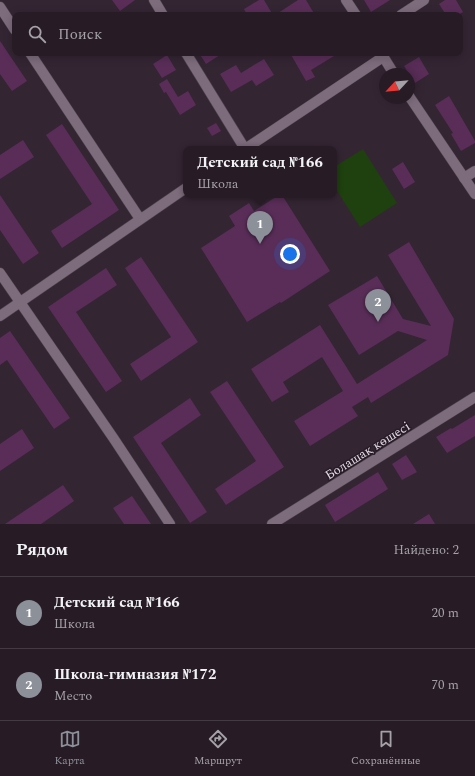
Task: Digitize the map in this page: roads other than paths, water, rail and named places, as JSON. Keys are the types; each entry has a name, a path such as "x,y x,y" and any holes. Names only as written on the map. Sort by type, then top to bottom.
{"street":[{"path":"154,0 161,12"},
{"path":"346,0 354,12"},
{"path":"406,12 424,0"},
{"path":"0,7 12,25"},
{"path":"32,56 140,219"},
{"path":"188,56 243,146"},
{"path":"249,146 381,56"},
{"path":"383,56 390,68"},
{"path":"414,104 475,194"},
{"path":"464,178 475,171"},
{"path":"0,316 183,190"},
{"path":"0,273 114,439 170,524"},
{"name":"Болашақ көшесі","path":"274,524 475,397"}],"place":[{"name":"Детский сад №166","path":"260,244"},
{"name":"Школа-гимназия №172","path":"378,322"}]}
